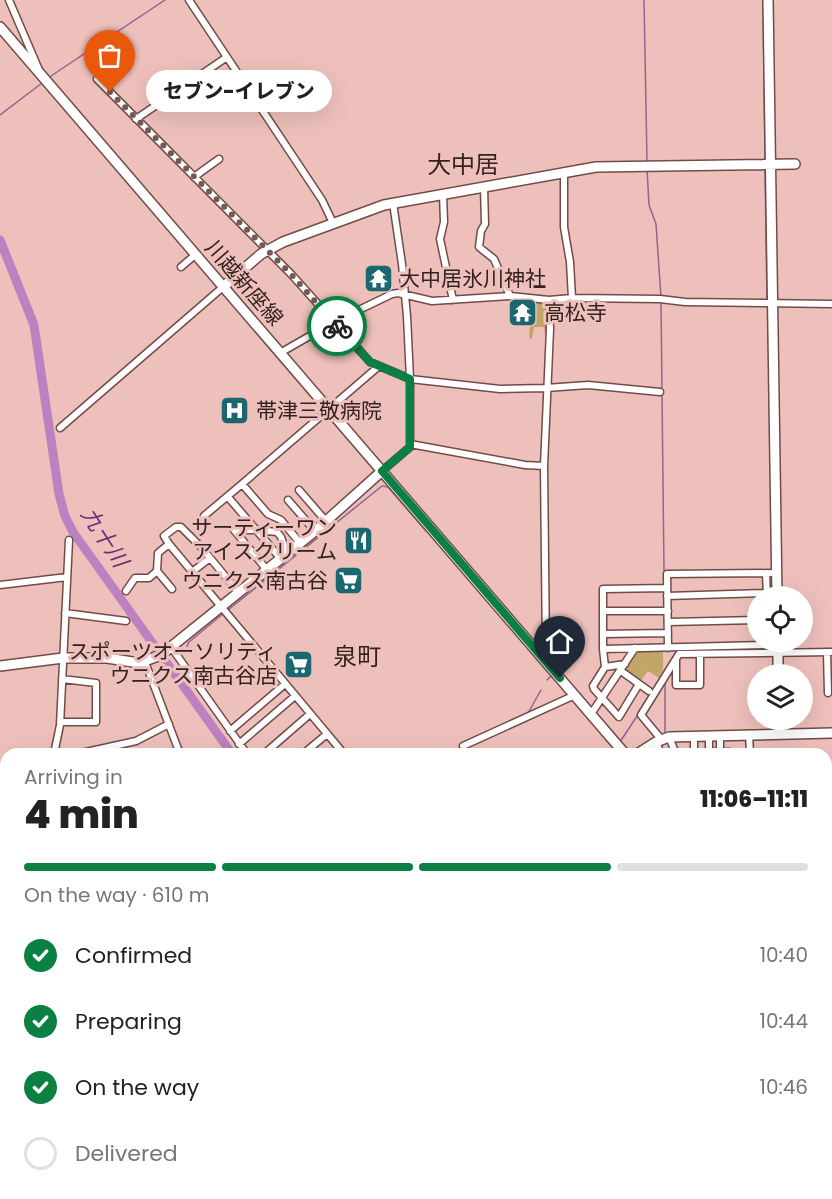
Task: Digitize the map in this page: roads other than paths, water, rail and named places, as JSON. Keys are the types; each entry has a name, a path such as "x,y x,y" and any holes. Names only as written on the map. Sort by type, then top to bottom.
{"street":[{"path":"9,0 42,76"},
{"path":"189,0 322,200 333,223"},
{"path":"768,0 772,303 771,573 769,586"},
{"name":"川越新座線","path":"0,27 621,748"},
{"path":"136,119 227,57"},
{"path":"97,79 267,251 370,362 410,379 500,389 588,385 660,392"},
{"path":"194,177 219,159"},
{"path":"60,428 223,286 267,251 283,242 373,208 564,172 608,166 795,164"},
{"path":"564,172 564,227 570,262 572,298"},
{"path":"484,187 486,224 481,231 479,248 494,260 510,296"},
{"path":"443,194 444,222 440,239 453,300"},
{"path":"0,666 63,658 106,658 130,663 149,660 169,649 284,557 409,448 408,331 402,264 393,203"},
{"path":"181,267 195,255"},
{"path":"280,353 334,322 387,296 398,293 432,301 510,296 549,300 660,298 685,302 832,304"},
{"path":"544,660 546,653 544,466 550,329 549,300"},
{"path":"204,516 379,366"},
{"path":"410,444 525,465 544,466"},
{"path":"242,484 268,514 281,520 300,543"},
{"path":"299,490 326,520"},
{"path":"228,497 256,530 284,557"},
{"path":"288,500 315,531"},
{"path":"239,593 181,527 177,527 164,536 220,608 339,748"},
{"path":"267,570 234,530 276,532 281,537 284,557"},
{"path":"55,748 60,722 69,540"},
{"path":"169,544 158,553 157,572 172,589"},
{"path":"192,572 210,558"},
{"path":"126,591 135,578 149,578 157,572"},
{"path":"668,648 667,574 771,573"},
{"path":"771,573 774,586"},
{"path":"0,585 66,577"},
{"path":"639,684 620,717 593,686 605,667 603,589 667,588"},
{"path":"668,596 747,595"},
{"path":"603,611 668,611"},
{"path":"65,613 126,621"},
{"path":"668,622 747,620"},
{"path":"603,634 668,633"},
{"path":"603,649 747,646"},
{"path":"591,714 635,648"},
{"path":"169,649 242,748"},
{"path":"670,748 641,715 679,654 778,652 778,664"},
{"path":"813,652 830,652 827,693"},
{"path":"676,658 676,686 700,686 699,654"},
{"path":"149,660 178,748"},
{"path":"605,667 625,664"},
{"path":"621,671 649,690"},
{"path":"60,722 96,722 96,683 62,679"},
{"path":"230,731 285,684"},
{"path":"463,746 575,695"},
{"path":"239,744 295,696"},
{"path":"271,748 310,714"},
{"path":"110,748 136,741 169,724"},
{"path":"647,748 662,739 694,736 832,733"},
{"path":"310,748 327,734"},
{"path":"749,734 750,748"},
{"path":"709,735 709,748"},
{"path":"720,735 720,748"},
{"path":"694,736 694,748"},
{"path":"661,748 662,739"}],"waterway":[{"path":"48,78 165,0"},
{"path":"644,0 647,161"},
{"path":"763,0 765,161"},
{"path":"0,115 42,83"},
{"path":"647,169 649,205 656,224 661,297"},
{"path":"765,169 767,302"},
{"name":"九十川","path":"0,240 34,325 59,494 65,516 73,532 228,748"},
{"path":"661,302 664,571 666,571"},
{"path":"768,307 772,572"},
{"path":"228,610 382,486 388,487 426,531"},
{"path":"772,577 772,586"},
{"path":"188,648 189,642 224,613"},
{"path":"547,680 551,676"},
{"path":"665,683 665,732"},
{"path":"528,713 541,690"},
{"path":"620,742 639,713"},
{"path":"503,731 523,722"},
{"path":"668,743 670,748"}],"place":[{"name":"セブン-イレブン","path":"110,92"},
{"name":"大中居氷川神社","path":"378,279"},
{"name":"高松寺","path":"523,313"},
{"name":"帯津三敬病院","path":"235,411"},
{"name":"サーティーワン アイスクリーム","path":"358,540"},
{"name":"ウニクス南古谷","path":"349,581"},
{"name":"スポーツオーソリティ ウニクス南古谷店","path":"298,664"}],"district":[{"name":"大中居","path":"463,165"},
{"name":"泉町","path":"357,657"}]}
